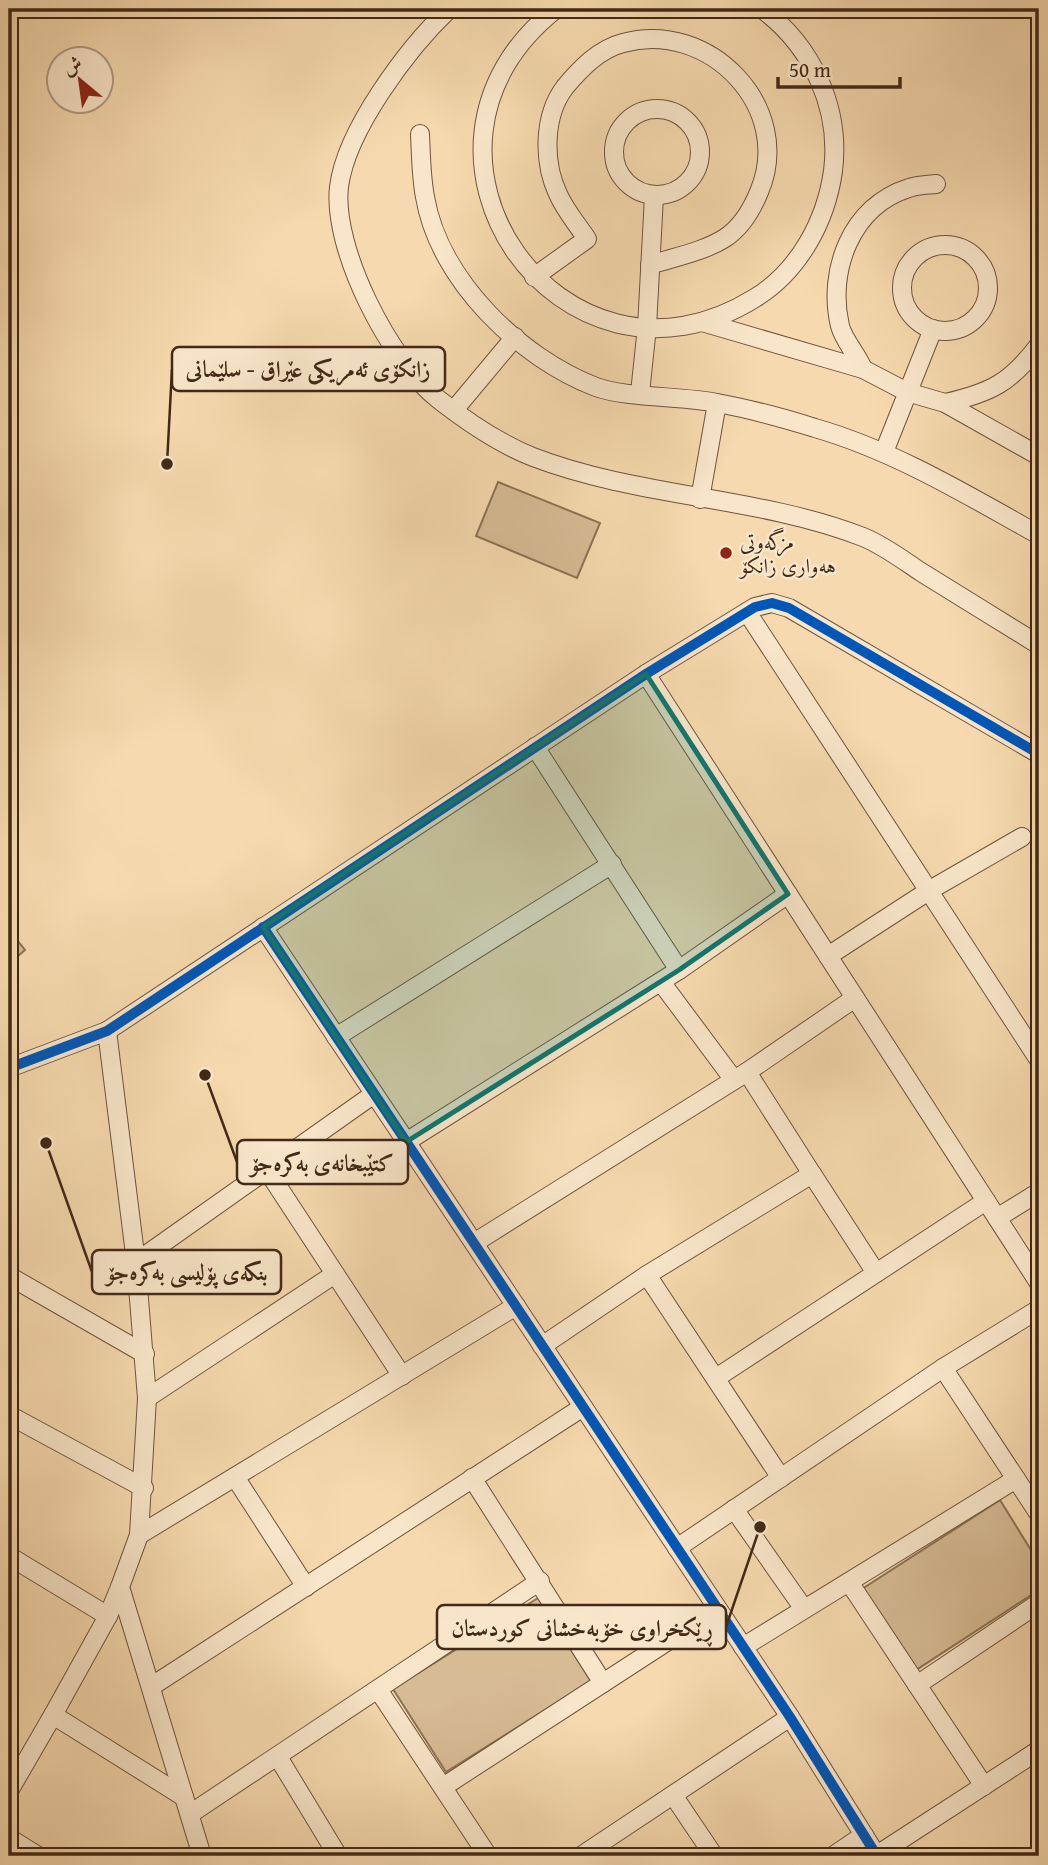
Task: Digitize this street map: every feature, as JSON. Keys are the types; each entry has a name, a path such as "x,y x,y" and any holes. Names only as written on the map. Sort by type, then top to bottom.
{"street":[{"path":"449,9 410,53 367,114 339,187 341,222 350,260 376,319 414,373 437,398 501,441 530,456 579,473 818,522 867,539 1039,645"},
{"path":"556,9 525,37 500,74 492,94 483,137 484,181 489,202 507,243 534,277 567,303 586,312 616,322 647,327 702,322 743,306 779,280 794,264 817,227 831,185 834,141 823,88 795,41 762,9"},
{"path":"534,277 587,239 558,194 547,154 550,120 562,92 597,55 624,43 673,40 699,47 727,65 748,89 761,114 769,147 767,174 750,212 726,237 650,265"},
{"path":"652,110 666,110 690,125 698,137 699,158 691,178 681,188 654,196 640,192 623,179 614,161 614,146 618,133 632,118 652,110"},
{"path":"420,134 425,199 445,256 466,289 515,337 549,362 597,388 717,403 816,428 884,452 1039,535"},
{"path":"863,369 840,328 834,286 845,244 871,210 908,188 936,184"},
{"path":"640,393 647,327 654,196"},
{"path":"945,244 962,248 975,257 985,271 988,288 985,305 975,319 961,328 944,331 933,329 914,318 904,304 901,288 905,271 914,257 928,248 945,244"},
{"path":"702,322 863,369 906,392 945,403 1039,456"},
{"path":"884,452 933,329"},
{"path":"454,410 515,337"},
{"path":"945,403 981,396 1017,374 1039,345"},
{"path":"700,499 717,403"},
{"path":"9,1068 107,1031 646,674 747,612 772,603 789,608 1039,754"},
{"path":"747,612 1039,1060"},
{"path":"646,674 1039,1283"},
{"path":"535,747 680,970"},
{"path":"828,956 930,890 1022,837"},
{"path":"336,1037 612,864"},
{"path":"406,1142 680,970 788,894"},
{"path":"263,927 790,1717 877,1856 1039,1751"},
{"path":"661,982 740,1076 812,1174 876,1273"},
{"path":"474,1244 740,1076 855,998"},
{"path":"9,1791 108,1616 139,1535 144,1488 147,1398 145,1354 107,1031"},
{"path":"136,1262 374,1094"},
{"path":"267,1170 402,1376"},
{"path":"542,1346 647,1275 812,1174"},
{"path":"997,1218 1039,1192"},
{"path":"716,1378 986,1201"},
{"path":"147,1398 335,1274"},
{"path":"647,1275 781,1478"},
{"path":"9,1276 145,1354"},
{"path":"139,1535 516,1307"},
{"path":"677,1548 943,1368 1039,1309"},
{"path":"943,1368 1039,1514"},
{"path":"152,1686 583,1407"},
{"path":"9,1415 144,1488"},
{"path":"235,1477 306,1587"},
{"path":"472,1478 603,1683"},
{"path":"743,1647 1016,1479"},
{"path":"734,1509 804,1609"},
{"path":"9,1556 108,1616"},
{"path":"187,1806 278,1757 540,1581"},
{"path":"849,1582 984,1786"},
{"path":"120,1587 201,1856"},
{"path":"917,1685 1039,1603"},
{"path":"443,1787 717,1609"},
{"path":"379,1691 488,1856"},
{"path":"52,1715 187,1806"},
{"path":"581,1856 790,1717"},
{"path":"278,1757 338,1856"},
{"path":"673,1795 714,1856"},
{"path":"833,1856 864,1835"},
{"path":"9,1838 38,1856"}],"highlighted area":[{"path":"646,674 788,894 679,970 406,1142 263,927"}],"shaded area":[{"path":"498,482 600,523 577,578 476,536"},
{"path":"9,930 25,950 9,964"},
{"path":"1000,1500 1039,1563 1039,1590 916,1670 862,1589"},
{"path":"538,1598 591,1681 446,1772 393,1689"}],"cycle path":[{"path":"9,1068 107,1031 646,674 755,607 772,603 789,608 1039,754"},
{"path":"263,927 790,1717 877,1856"}],"place":[{"name":"زانکۆی ئەمریکی عێراق - سلێمانی","path":"167,464"},
{"name":"مزگەوتی هەواری زانکۆ","path":"726,553"},
{"name":"کتێبخانەی بەکرەجۆ","path":"205,1075"},
{"name":"بنکەی پۆلیسی بەکرەجۆ","path":"46,1143"},
{"name":"ڕێکخراوی خۆبەخشانی کوردستان","path":"760,1527"}]}
